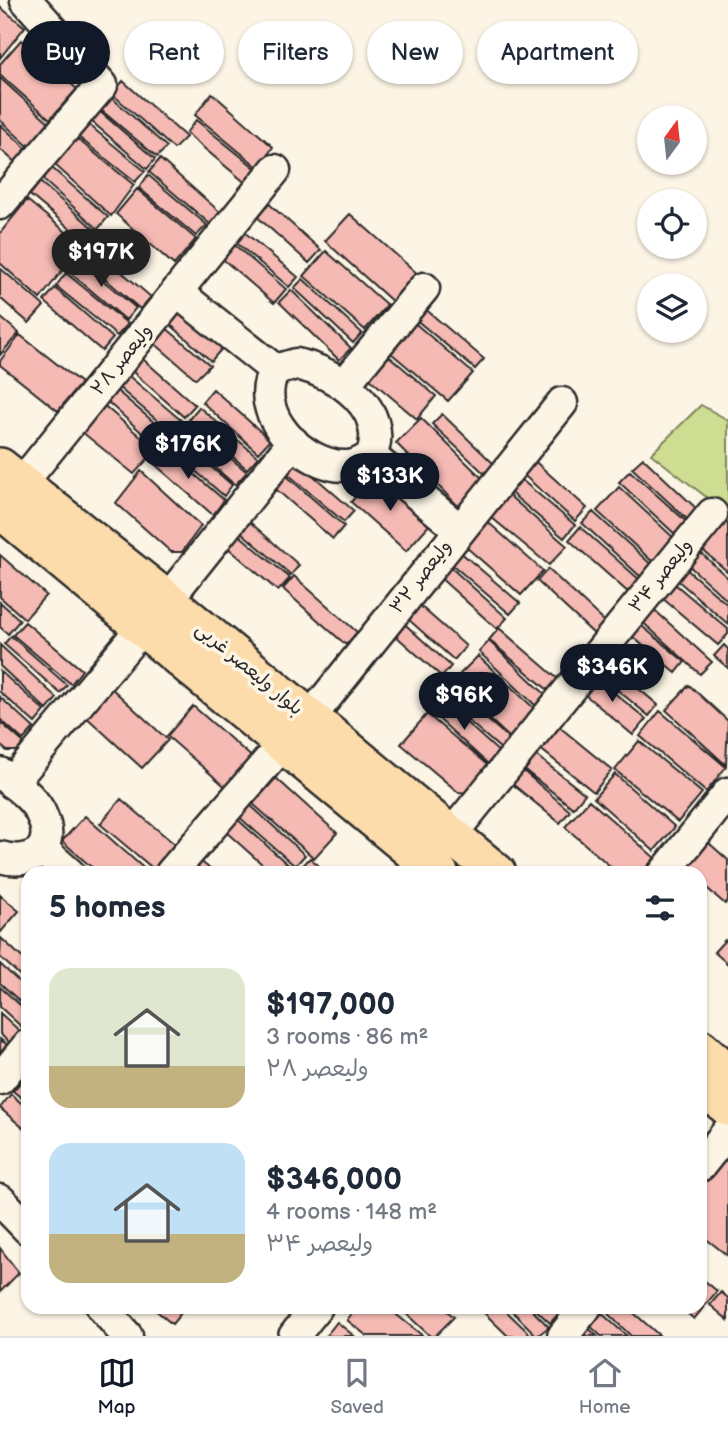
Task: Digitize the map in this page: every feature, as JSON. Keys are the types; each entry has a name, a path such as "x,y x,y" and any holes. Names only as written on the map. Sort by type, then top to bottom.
{"main road":[{"name":"بلوار ولیعصر غربی","path":"7,487 167,600 427,866"},
{"name":"بلوار ولیعصر غربی","path":"7,487 142,628 452,835 489,866"},
{"path":"707,1054 728,1073"},
{"path":"707,1090 728,1107"}],"street":[{"path":"0,204 102,85 26,0"},
{"name":"ولیعصر ۲۸","path":"7,487 177,292 275,170"},
{"path":"344,385 424,288"},
{"path":"177,292 275,370"},
{"path":"284,365 309,367 332,376 344,385 371,415 376,430 376,444 371,456 347,467 331,464 293,442 276,424 269,409 267,395 269,380 275,370 284,365"},
{"name":"ولیعصر ۳۲","path":"177,866 296,731 562,403"},
{"path":"167,600 293,442"},
{"path":"371,456 459,529"},
{"name":"ولیعصر ۳۴","path":"452,835 712,514"},
{"path":"0,858 22,861 43,850 47,838 42,814 6,778 142,628"},
{"path":"670,866 728,793"},
{"path":"43,850 61,866"},
{"path":"0,1079 21,1054"},
{"path":"707,1157 728,1131"},
{"path":"0,1200 21,1222"},
{"path":"108,1314 127,1336"},
{"path":"294,1336 311,1314"},
{"path":"563,1336 580,1314"}],"green space":[{"path":"701,405 728,420 728,514 651,454"}],"building":[{"path":"0,7 21,24 21,32 0,58"},
{"path":"21,40 21,84 71,84 77,89 50,119 0,75 0,64"},
{"path":"0,78 52,125 29,147 0,120"},
{"path":"123,81 186,137 174,149 112,94"},
{"path":"212,93 273,147 259,168 195,115"},
{"path":"111,97 167,147 157,157 101,110"},
{"path":"98,110 155,159 147,169 90,120"},
{"path":"196,120 259,171 248,185 186,133"},
{"path":"0,124 28,150 16,163 0,149"},
{"path":"88,124 145,171 135,182 77,136"},
{"path":"76,138 134,185 111,216 54,164"},
{"path":"160,159 220,212 210,224 149,172"},
{"path":"52,168 108,217 98,229 42,179"},
{"path":"148,175 207,225 196,236 139,188"},
{"path":"40,182 94,229 84,240 30,195"},
{"path":"137,189 196,239 174,265 116,214"},
{"path":"27,200 82,245 40,299 0,263 0,233"},
{"path":"267,202 321,250 309,263 255,215"},
{"path":"350,214 419,275 394,303 325,241"},
{"path":"243,231 298,277 289,287 234,241"},
{"path":"230,241 286,289 274,303 218,255"},
{"path":"89,244 151,297 140,309 79,256"},
{"path":"326,251 387,305 365,330 304,276"},
{"path":"76,258 136,308 126,320 67,270"},
{"path":"0,268 44,306 29,323 0,298"},
{"path":"66,273 128,324 117,336 56,286"},
{"path":"303,279 362,333 353,343 294,288"},
{"path":"55,288 113,338 102,351 44,301"},
{"path":"291,290 351,348 339,360 279,302"},
{"path":"175,303 225,345 211,361 162,317"},
{"path":"423,307 484,359 475,369 414,318"},
{"path":"0,317 19,333 0,355"},
{"path":"410,319 473,373 448,401 385,348"},
{"path":"159,322 210,365 196,379 146,336"},
{"path":"20,335 81,383 58,411 0,365 0,361"},
{"path":"383,351 436,396 417,419 364,374"},
{"path":"135,352 195,405 184,417 124,364"},
{"path":"123,371 182,421 172,433 112,382"},
{"path":"110,385 169,435 159,448 101,396"},
{"path":"213,389 270,440 258,453 202,402"},
{"path":"100,402 156,450 134,474 77,428"},
{"path":"199,407 258,457 247,469 189,419"},
{"path":"442,414 496,466 487,476 432,424"},
{"path":"421,418 486,482 460,508 396,443"},
{"path":"187,421 247,472 235,485 176,433"},
{"path":"175,436 232,485 224,496 167,446"},
{"path":"164,448 224,500 213,515 151,461"},
{"path":"529,456 587,508 575,521 517,469"},
{"path":"292,457 354,511 344,522 282,469"},
{"path":"643,458 699,511 689,521 632,468"},
{"path":"141,471 201,526 182,552 171,552 116,503"},
{"path":"281,471 344,526 333,539 270,484"},
{"path":"630,471 689,524 677,536 619,482"},
{"path":"374,475 430,524 406,551 351,502"},
{"path":"517,476 575,525 564,538 506,489"},
{"path":"619,487 676,540 654,563 597,511"},
{"path":"505,492 567,546 549,565 486,513"},
{"path":"593,512 653,566 642,578 582,523"},
{"path":"480,515 543,571 521,595 458,540"},
{"path":"244,517 299,565 291,575 235,527"},
{"path":"722,519 728,524 728,572 699,547"},
{"path":"580,527 641,581 630,594 569,540"},
{"path":"231,528 290,578 278,591 220,541"},
{"path":"459,551 520,603 510,614 449,562"},
{"path":"699,551 728,578 728,601 687,564"},
{"path":"0,555 46,595 25,619 0,597"},
{"path":"448,565 507,618 497,629 438,576"},
{"path":"685,568 728,605 728,624 676,579"},
{"path":"548,569 605,622 594,634 537,581"},
{"path":"294,576 357,632 346,645 283,589"},
{"path":"675,584 728,629 728,634 718,645 662,598"},
{"path":"411,598 466,646 454,660 399,611"},
{"path":"0,602 20,620 8,634 0,627"},
{"path":"649,605 712,662 700,674 638,618"},
{"path":"397,617 451,666 442,677 387,628"},
{"path":"25,622 82,670 71,684 13,635"},
{"path":"637,622 685,662 676,673 628,633"},
{"path":"499,628 558,679 548,690 489,640"},
{"path":"11,636 67,685 60,693 4,644"},
{"path":"489,641 547,696 537,707 479,652"},
{"path":"0,645 57,698 47,710 0,666"},
{"path":"724,645 728,649 728,668 714,656"},
{"path":"478,656 537,711 511,739 451,683"},
{"path":"602,658 658,705 649,716 592,669"},
{"path":"0,671 45,711 35,723 0,692"},
{"path":"590,673 646,719 633,735 577,688"},
{"path":"689,685 728,721 726,765 666,710"},
{"path":"109,686 168,740 142,768 83,714"},
{"path":"451,689 510,739 501,749 442,698"},
{"path":"0,697 34,728 23,740 0,719"},
{"path":"439,698 500,753 489,765 429,710"},
{"path":"193,706 254,759 228,789 167,736"},
{"path":"660,711 726,767 706,792 640,736"},
{"path":"427,714 492,769 472,793 458,792 401,744"},
{"path":"0,722 24,743 17,751 7,751 0,745"},
{"path":"557,725 612,770 594,792 538,747"},
{"path":"639,741 702,793 678,822 615,770"},
{"path":"533,753 585,794 573,808 522,768"},
{"path":"521,769 570,811 560,823 510,782"},
{"path":"615,774 675,827 654,851 594,798"},
{"path":"276,778 337,833 314,858 253,804"},
{"path":"121,799 177,846 160,866 150,866 100,824"},
{"path":"589,800 655,858 648,866 610,866 565,827"},
{"path":"249,804 305,855 295,866 238,816"},
{"path":"85,816 141,866 90,866 62,841"},
{"path":"236,818 290,866 264,866 225,831"},
{"path":"700,835 728,860 728,900 725,904 707,888 707,866 683,866 679,862"},
{"path":"310,858 319,866 303,866"},
{"path":"199,860 206,866 193,866"},
{"path":"0,895 19,911 0,933"},
{"path":"1,938 21,957 21,976 0,957"},
{"path":"725,940 728,943 728,964 714,952"},
{"path":"0,964 21,984 21,1002 0,983"},
{"path":"0,987 21,1006 21,1026 0,1007"},
{"path":"0,1013 21,1032 12,1045 0,1034"},
{"path":"0,1039 10,1047 0,1058"},
{"path":"21,1081 21,1097 13,1091"},
{"path":"11,1094 21,1103 21,1126 0,1108"},
{"path":"728,1147 728,1256 707,1240 707,1174"},
{"path":"0,1248 19,1273 0,1292"},
{"path":"707,1283 717,1291 707,1303"},
{"path":"721,1292 728,1298 728,1320 710,1305"},
{"path":"160,1314 180,1314 172,1324"},
{"path":"352,1314 396,1314 423,1336 367,1336 347,1320"},
{"path":"406,1314 451,1314 454,1317 435,1336 430,1336"},
{"path":"485,1314 509,1314 532,1336 508,1336"},
{"path":"515,1314 536,1314 549,1327 537,1336"},
{"path":"540,1314 558,1314 550,1323"},
{"path":"595,1314 602,1314 627,1336 601,1336 587,1323"},
{"path":"608,1314 635,1314 660,1336 631,1336"},
{"path":"337,1322 354,1336 326,1336"},
{"path":"585,1325 597,1336 575,1336"}]}
